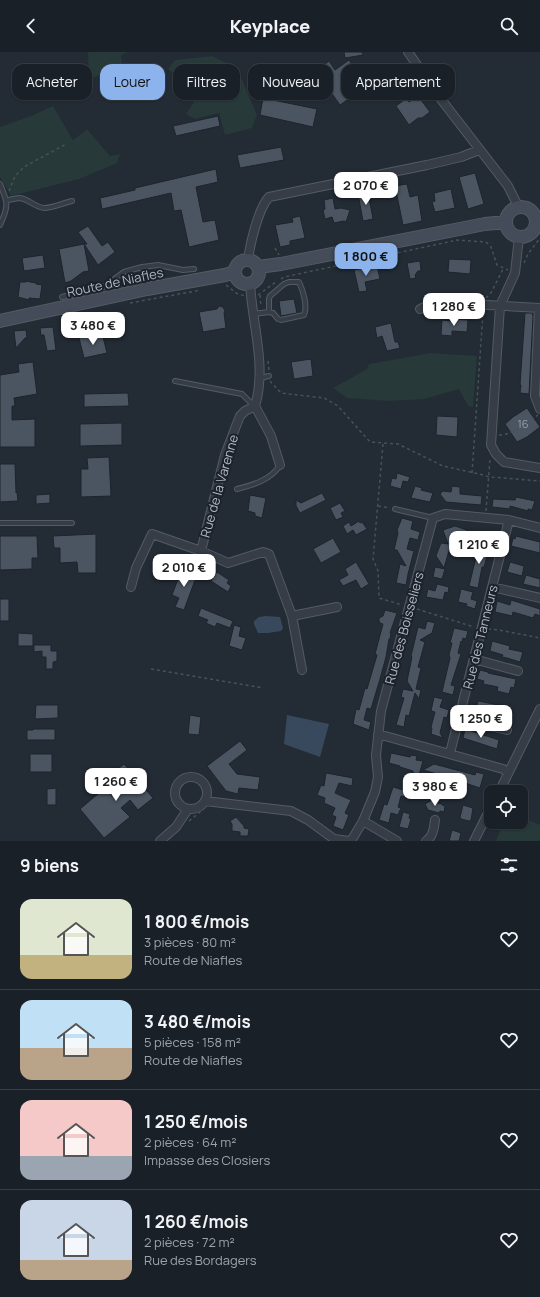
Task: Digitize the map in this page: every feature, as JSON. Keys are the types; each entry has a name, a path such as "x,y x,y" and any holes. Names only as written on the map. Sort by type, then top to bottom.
{"street":[{"path":"408,52 440,98 508,186 519,208"},
{"path":"248,260 250,245 262,208 269,197 461,157 479,150"},
{"path":"519,208 528,209 537,215 533,231 529,234 520,237 515,236 508,230 506,222 508,214 511,211 519,208"},
{"path":"258,267 281,264 485,224 506,222"},
{"path":"520,237 515,273 500,306 491,445 496,454 504,462 540,468"},
{"path":"248,260 254,262 258,267 258,277 250,283 246,284 235,276 235,268 240,262 248,260"},
{"name":"Route de Niafles","path":"0,320 235,272"},
{"path":"250,283 260,378 258,396 254,406 271,436 280,465"},
{"path":"420,309 435,302 540,308 535,396 540,409"},
{"name":"Rue de la Varenne","path":"201,551 225,455 233,433 240,416 254,406"},
{"path":"433,518 445,514 509,520 540,528"},
{"name":"Rue des Boisseliers","path":"350,841 363,821 375,792 378,777 376,755 381,711 433,518"},
{"name":"Rue des Tanneurs","path":"450,753 509,520"},
{"path":"131,587 136,568 152,534 201,551 228,563 263,552 269,554 292,616 302,670"},
{"path":"492,587 540,598"},
{"path":"292,616 337,608"},
{"path":"474,659 518,671"},
{"path":"502,785 540,709"},
{"path":"460,718 507,730"},
{"path":"378,734 450,753 503,769 508,773"},
{"path":"206,804 207,790 202,781 197,778 187,778 178,784 175,794 179,804 188,809 198,808 206,804 291,811 308,820 334,839 350,841"},
{"path":"160,841 176,827 188,809"},
{"path":"426,841 433,832 435,820"},
{"path":"363,821 397,841"},
{"path":"474,841 484,821"}],"lane":[{"path":"0,184 7,200 5,214 0,224"},
{"path":"7,200 18,198 23,199 43,208 72,201"},
{"path":"62,297 102,288 124,272 142,267 158,264 183,270 194,269"},
{"path":"142,267 147,290"},
{"path":"253,314 269,312 273,313 278,319 282,320 304,315 306,310 302,287 299,282 289,282 284,284 270,296 269,312"},
{"path":"260,378 269,376"},
{"path":"175,381 242,394 254,406"},
{"path":"237,489 268,478 280,465"},
{"path":"395,509 433,518"},
{"path":"0,523 72,523"}],"path":[{"path":"7,200 9,190 15,176 24,167 66,144"},
{"path":"524,265 528,254 540,239"},
{"path":"260,295 284,277 458,240 486,242 491,247 497,265 510,271"},
{"path":"472,473 484,300 491,294 504,268"},
{"path":"225,281 226,285 236,293 244,296"},
{"path":"128,304 203,289"},
{"path":"270,382 281,393 324,398 338,406 370,442 398,444 443,466 472,473 490,477 540,481"},
{"path":"491,434 505,435 540,414"},
{"path":"486,518 491,445"},
{"path":"378,506 395,509"},
{"path":"151,669 263,688"},
{"path":"186,825 206,804"}],"shaded area":[{"path":"88,52 128,52 121,55 122,64 100,64 100,75 92,79 92,64 88,64"},
{"path":"212,56 229,64 173,64 173,73 168,69 175,60"},
{"path":"240,75 248,94 248,100 251,100 257,115 252,128 225,135 219,113 195,119 186,114 194,102 193,100 240,100"},
{"path":"53,106 73,140 87,129 110,156 120,154 117,163 79,179 11,196 0,177 0,127"},
{"path":"431,353 477,356 473,407 468,406 459,389 424,399 389,401 347,398 333,388 367,369 369,364"},
{"path":"528,820 540,825 539,841 496,841 501,829 528,829"}],"water":[{"path":"259,617 280,617 283,628 281,631 258,633 254,621"},
{"path":"287,715 329,724 320,757 284,744"}],"building":[{"path":"344,52 362,52 363,55 345,58"},
{"path":"349,60 352,64 343,64"},
{"path":"341,66 341,100 347,100 340,105 333,95 333,67 335,70"},
{"path":"263,100 273,100 317,109 313,127 260,115"},
{"path":"404,100 408,100 409,102 412,100 421,100 430,112 422,118 418,118 409,125 396,106"},
{"path":"218,116 220,126 176,136 173,126"},
{"path":"281,147 284,160 240,168 237,155"},
{"path":"216,169 218,182 196,187 203,222 215,220 219,240 189,247 181,210 174,211 171,193 102,209 100,198 135,190 135,188"},
{"path":"475,173 484,204 468,209 459,177"},
{"path":"407,184 410,197 418,195 422,221 403,225 395,186"},
{"path":"451,189 455,208 435,212 432,202 435,201 434,193"},
{"path":"368,192 373,219 363,221 358,194"},
{"path":"333,198 335,209 341,208 350,210 346,222 334,223 332,217 325,219 323,210 325,209 324,200"},
{"path":"300,216 305,238 290,241 290,245 280,247 275,225 293,222 292,218"},
{"path":"88,226 102,246 108,242 115,252 98,265 84,244 87,244 78,232"},
{"path":"84,244 89,271 83,272 71,281 65,283 59,249"},
{"path":"43,255 45,268 24,271 22,258"},
{"path":"449,259 471,260 470,274 448,272"},
{"path":"420,261 421,271 418,271 415,275 416,278 410,279 407,263"},
{"path":"377,265 380,279 365,282 367,291 359,292 354,270"},
{"path":"25,281 42,285 40,299 29,298 29,300 18,297 20,282 26,282"},
{"path":"294,299 297,313 281,316 279,301"},
{"path":"219,306 223,307 225,311 226,328 203,332 199,312 217,309"},
{"path":"525,313 532,313 533,316 529,394 520,393"},
{"path":"452,319 468,320 467,332 452,331 452,336 441,335 442,320 451,321"},
{"path":"391,323 395,342 398,342 400,348 387,351 382,336 377,338 375,327"},
{"path":"53,327 56,350 47,351 44,335 41,335 40,328"},
{"path":"26,330 27,337 16,348 14,331"},
{"path":"102,333 107,353 84,358 79,338"},
{"path":"311,359 313,376 294,379 291,362"},
{"path":"33,362 37,394 14,398 15,406 12,406 12,420 35,419 35,447 0,447 0,375 19,372 18,364"},
{"path":"128,393 129,406 84,407 84,394"},
{"path":"527,408 540,427 527,437 517,442 505,424"},
{"path":"437,416 458,417 457,437 436,435"},
{"path":"122,423 122,445 80,446 80,424"},
{"path":"109,457 111,496 81,497 81,469 88,469 87,458"},
{"path":"0,464 15,464 16,493 17,492 18,501 0,502"},
{"path":"397,473 410,477 408,482 403,481 401,489 390,486 392,478 396,479"},
{"path":"415,486 422,488 421,490 433,493 430,502 411,498"},
{"path":"452,486 460,487 460,494 482,496 481,505 446,502 440,494 443,491 451,492"},
{"path":"322,493 326,500 300,513 296,506 296,500 301,503"},
{"path":"50,494 50,503 36,504 36,495"},
{"path":"250,495 266,498 262,518 255,516 255,513 248,511"},
{"path":"516,497 535,501 532,510 528,509 528,511 510,506 510,509 492,507 493,499 515,500"},
{"path":"340,503 345,511 341,513 343,517 336,520 330,508"},
{"path":"402,518 413,521 411,529 420,532 418,540 410,538 407,549 414,551 406,585 396,583 400,564 406,566 397,550 394,550 398,533 397,530"},
{"path":"359,521 360,523 362,522 367,529 356,535 353,530 347,534 343,526 349,522 351,526"},
{"path":"455,526 478,536 477,545 453,537 444,568 436,556 441,543 448,544 443,530"},
{"path":"96,534 96,573 78,573 77,562 60,563 60,548 54,548 53,536"},
{"path":"0,536 37,536 38,558 32,558 32,569 0,570"},
{"path":"516,536 540,542 540,553 511,546 513,538 515,539"},
{"path":"333,538 341,552 321,563 313,549"},
{"path":"479,545 490,546 484,567 482,567 478,588 469,586"},
{"path":"356,562 369,584 361,589 356,580 343,586 339,580 348,575 345,569"},
{"path":"510,562 524,566 522,576 507,572"},
{"path":"435,567 445,569 442,579 433,577"},
{"path":"190,569 198,572 184,610 175,607 179,598 172,595 181,571 188,573"},
{"path":"217,572 229,580 227,583 231,586 228,592 211,581"},
{"path":"526,575 540,579 540,588 523,584"},
{"path":"437,584 449,587 448,593 445,592 443,600 426,597 428,589 435,591"},
{"path":"461,589 473,592 471,599 477,601 475,609 466,606 467,604 458,602"},
{"path":"0,599 9,599 9,621 0,621"},
{"path":"511,600 540,609 540,616 535,614 533,618 513,612 512,616 495,612 497,601 510,605"},
{"path":"201,608 233,621 230,628 217,623 215,627 206,623 208,620 198,616"},
{"path":"385,610 397,613 390,633 386,657 371,709 367,708 364,720 371,722 369,730 353,724 356,709 359,710 377,655 375,654 383,624 380,623 379,618 383,616"},
{"path":"427,621 435,623 432,633 420,640 425,642 418,667 421,668 416,689 421,690 419,699 415,693 409,716 406,715 404,727 396,725 404,698 401,697 403,689 413,691 407,681 418,627 425,629"},
{"path":"234,625 241,627 239,636 246,638 242,650 229,646"},
{"path":"454,628 468,631 466,639 463,638 462,642 461,641 458,653 461,654 451,685 455,686 453,695 442,692 450,658 449,655 452,643 450,643"},
{"path":"18,633 33,634 33,646 18,646"},
{"path":"492,641 510,646 509,649 523,652 520,662 502,657 503,655 490,651"},
{"path":"34,645 51,645 51,651 57,651 57,661 53,662 53,669 46,669 46,657 42,657 42,651 34,652"},
{"path":"480,670 516,679 514,688 511,687 509,694 497,691 498,687 483,684 484,681 477,679"},
{"path":"434,697 443,699 440,707 449,710 447,718 444,717 440,733 443,738 431,734 431,727 435,712 431,711"},
{"path":"478,701 509,707 506,720 491,716 491,713 480,710 478,715 470,713 473,704 477,705"},
{"path":"36,705 58,705 58,718 35,719"},
{"path":"190,715 201,717 199,735 188,734"},
{"path":"55,729 55,740 27,740 27,730"},
{"path":"465,729 499,740 497,749 463,738"},
{"path":"240,741 247,750 229,764 237,774 260,777 258,790 239,788 238,794 226,791 207,766"},
{"path":"391,753 410,757 411,755 417,756 416,760 423,761 419,775 413,773 413,771 389,763"},
{"path":"30,754 52,754 52,772 30,772"},
{"path":"124,764 153,798 138,810 130,800 121,808 130,817 104,838 80,809 105,788 112,796 120,789 109,776"},
{"path":"434,764 475,775 476,772 484,774 480,788 465,783 466,782 423,770"},
{"path":"326,773 353,778 352,786 339,783 335,793 351,800 345,813 349,815 343,830 333,826 336,817 332,815 335,808 324,803 325,798 317,795 321,785 324,786"},
{"path":"393,787 410,792 408,798 401,796 398,807 401,808 398,815 391,813 389,823 379,820 384,804 387,805"},
{"path":"56,788 56,805 47,805 47,789"},
{"path":"432,800 433,802 445,806 444,812 440,811 439,813 428,810 425,804"},
{"path":"463,805 473,808 471,820 469,821 461,819 460,817"},
{"path":"403,812 410,814 409,818 411,819 408,829 399,827"},
{"path":"236,817 244,828 249,829 248,836 240,836 240,832 232,831 232,824 230,821"},
{"path":"452,830 461,833 459,841 449,841"}]}
